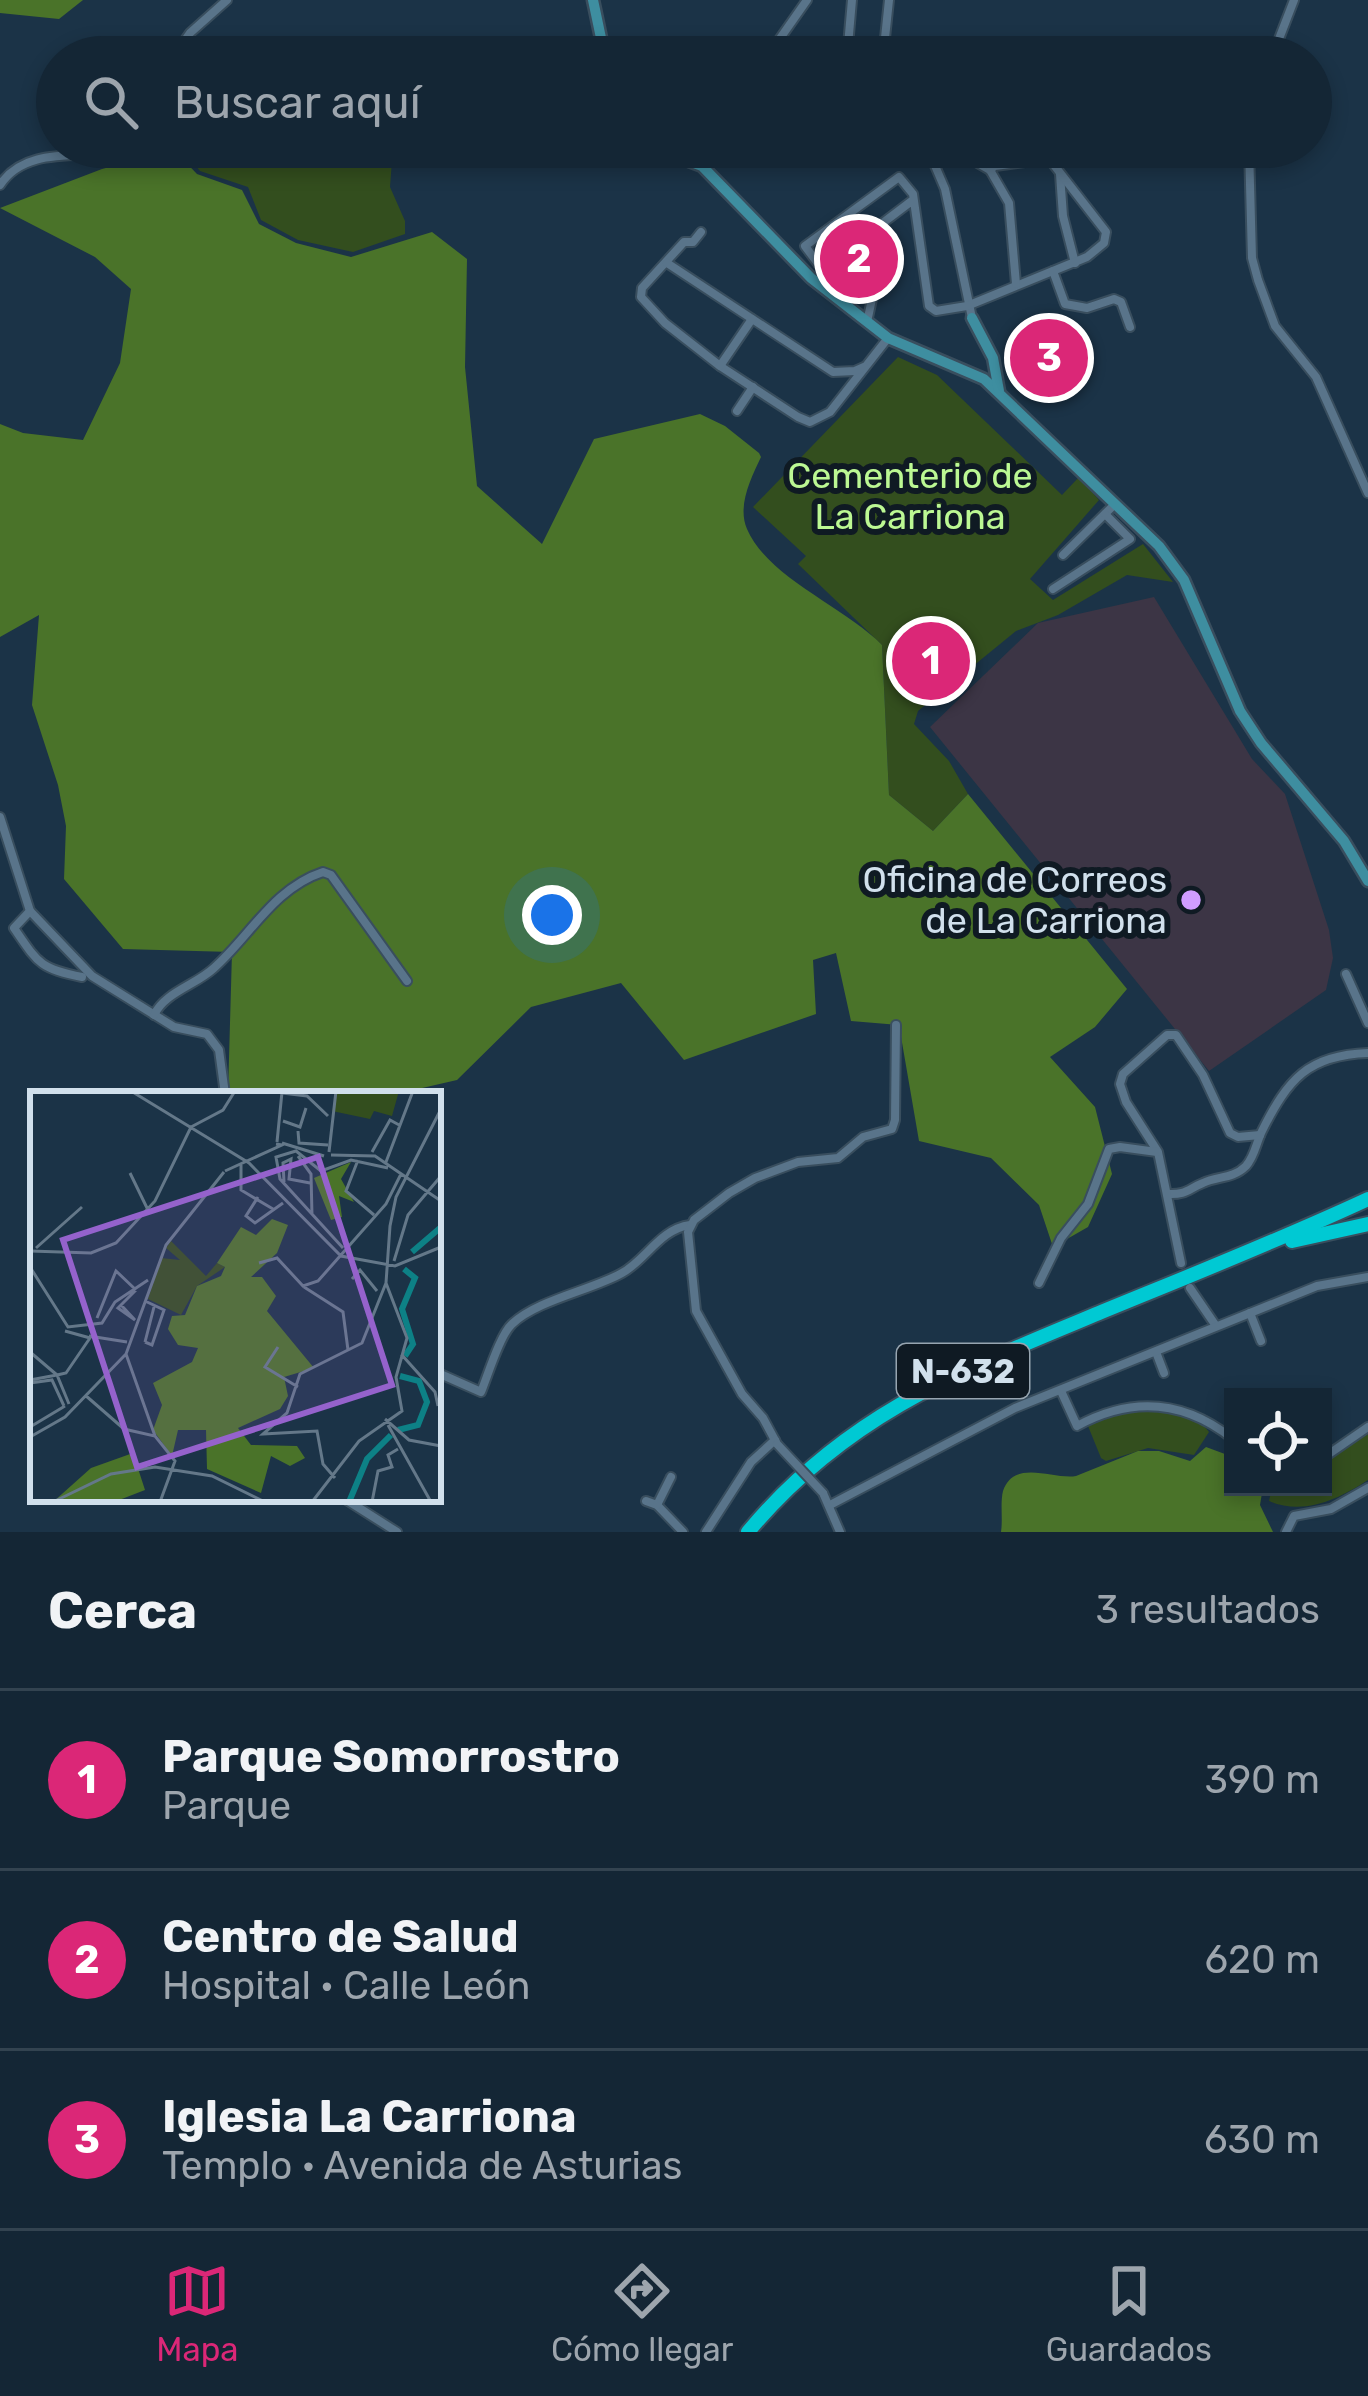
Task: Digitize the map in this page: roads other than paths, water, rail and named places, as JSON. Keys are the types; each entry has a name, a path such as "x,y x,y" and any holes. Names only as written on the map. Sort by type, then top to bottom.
{"highway":[{"name":"N-632","path":"748,1532 791,1483 899,1402 1368,1199"},
{"path":"1213,1267 1305,1237 1368,1224"}],"main road":[{"path":"593,0 601,36"},
{"path":"703,168 888,338 984,379 999,391 1159,546 1184,580 1240,711 1344,841 1368,881"},
{"path":"970,312 985,353 984,379"},
{"path":"970,312 993,358 999,391"}],"street":[{"path":"188,36 226,0"},
{"path":"782,36 807,0"},
{"path":"849,36 852,0"},
{"path":"885,36 889,0"},
{"path":"1280,36 1294,0"},
{"path":"0,185 6,176 36,161"},
{"path":"936,168 945,189 970,312"},
{"path":"986,168 1009,202 1016,284"},
{"path":"914,200 816,273 805,246 902,178 914,200 929,306 936,311 970,312 1016,284 1087,257 1104,243 1106,232 1056,168"},
{"path":"1250,168 1252,259 1258,280 1275,326 1316,377 1368,493"},
{"path":"1060,173 1063,216 1075,262"},
{"path":"867,322 879,267 871,231"},
{"path":"701,232 693,242 684,242 642,288 641,297 665,323 720,366 810,422"},
{"path":"667,263 833,372 865,366"},
{"path":"1053,271 1065,304 1087,308 1114,298 1121,302 1130,327"},
{"path":"720,366 752,320"},
{"path":"803,438 810,422 830,412 888,338"},
{"path":"737,411 752,387"},
{"path":"1063,555 1115,504"},
{"path":"1053,589 1130,539 1105,514"},
{"path":"0,817 30,911 92,976 173,1027 207,1034 219,1050 225,1091"},
{"path":"154,1015 159,1004 214,969 258,916 322,872 332,875 407,981"},
{"path":"30,911 14,928 32,954 50,971 82,976"},
{"path":"1346,974 1368,1023"},
{"path":"441,1374 481,1392 510,1324 624,1272 658,1241 755,1178 798,1162 838,1158 863,1137 892,1129 896,1120 896,1024"},
{"path":"1180,1263 1158,1152 1126,1102 1120,1084 1123,1074 1167,1035 1176,1035 1203,1075 1230,1133 1260,1136"},
{"path":"1168,1194 1190,1193 1206,1181 1229,1177 1245,1167 1294,1079 1314,1063 1326,1057 1368,1053"},
{"path":"1039,1282 1061,1238 1088,1204 1109,1149 1158,1152"},
{"path":"689,1225 696,1311 742,1394 776,1442 823,1493 840,1532"},
{"path":"830,1504 974,1427 1317,1286 1368,1276"},
{"path":"1190,1288 1216,1327"},
{"path":"1250,1313 1262,1341"},
{"path":"1156,1352 1164,1372"},
{"path":"1061,1391 1077,1426 1113,1408 1169,1406 1194,1413 1224,1433"},
{"path":"1332,1453 1368,1427"},
{"path":"706,1532 751,1462 776,1442"},
{"path":"657,1505 671,1477"},
{"path":"1286,1532 1294,1516 1331,1509 1368,1488"},
{"path":"646,1501 657,1505 683,1532"},
{"path":"350,1502 397,1532"}],"place":[{"name":"Centro de Salud","path":"859,259"},
{"name":"Iglesia La Carriona","path":"1049,358"},
{"name":"Parque Somorrostro","path":"931,661"},
{"name":"Oficina de Correos de La Carriona","path":"1191,900"}],"park label":[{"name":"Cementerio de La Carriona","path":"910,496"}]}
